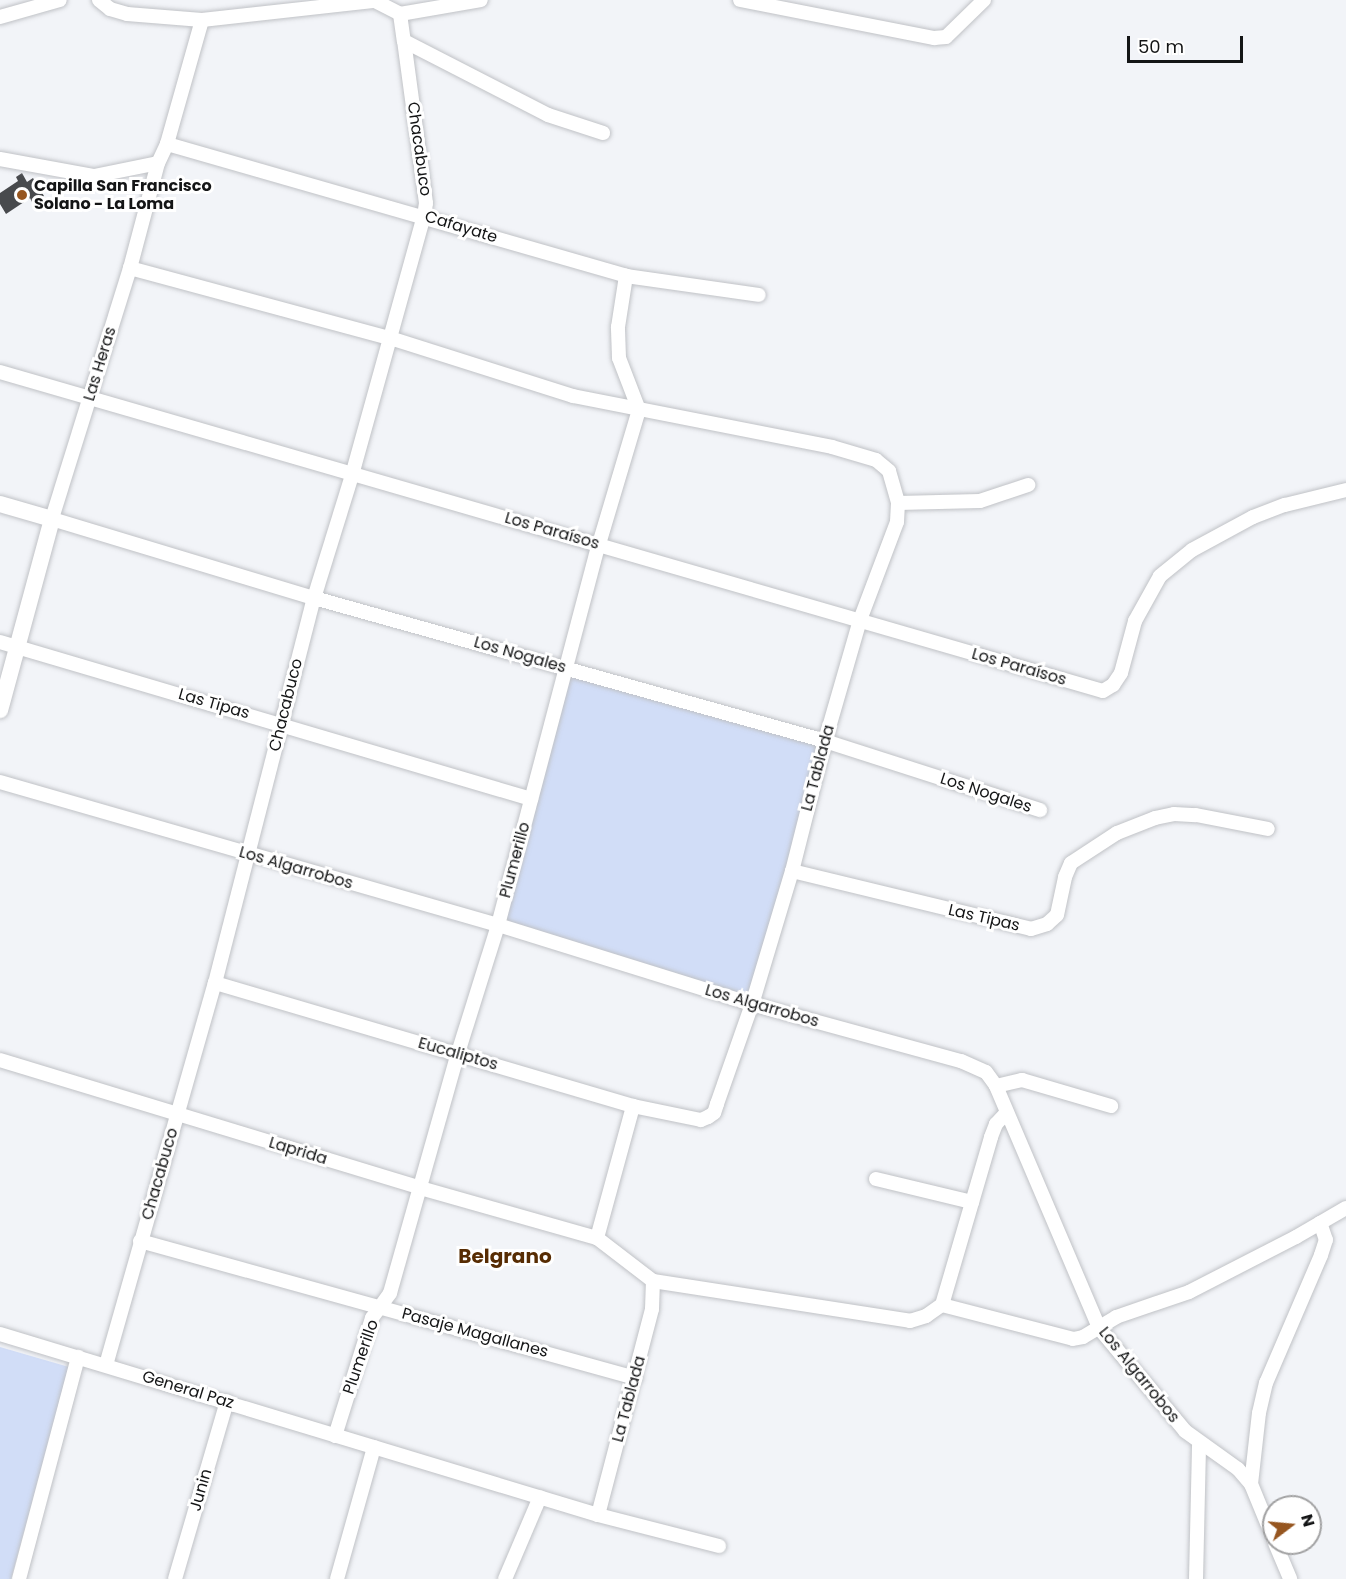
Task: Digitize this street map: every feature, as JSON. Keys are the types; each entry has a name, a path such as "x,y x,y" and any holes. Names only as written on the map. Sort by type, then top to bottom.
{"street":[{"path":"0,17 60,0"},
{"path":"99,0 110,9 127,14 202,20 374,0 400,14 481,0"},
{"path":"740,0 934,38 946,37 979,2"},
{"name":"Chacabuco","path":"106,1365 250,855 314,598 352,475 424,216 426,203 400,14"},
{"name":"Las Heras","path":"0,710 52,519 130,268 158,163 167,144 202,20"},
{"path":"405,41 548,116 603,133"},
{"name":"Cafayate","path":"167,144 424,216 626,276 759,295"},
{"path":"0,159 94,176 158,163"},
{"name":"La Tablada","path":"130,268 390,338 573,396 832,447 876,460 889,471 898,503 897,522 860,620 825,741 792,871 752,1004 714,1113 701,1120"},
{"path":"626,276 618,327 619,358 639,410"},
{"name":"Los Paraísos","path":"0,372 1103,691 1113,685 1121,673 1135,621 1160,576 1192,550 1274,509 1346,490"},
{"name":"Plumerillo","path":"335,1436 372,1318 390,1293 458,1053 498,925 565,668 639,410"},
{"path":"898,503 980,501 1028,485"},
{"name":"Los Nogales","path":"0,504 314,598 825,741 1040,810"},
{"name":"Las Tipas","path":"0,642 531,799"},
{"name":"Los Algarrobos","path":"0,782 498,925 752,1004 961,1061 986,1072 996,1086 1099,1328 1185,1431 1238,1469 1251,1484 1262,1511"},
{"name":"Las Tipas","path":"792,871 1031,929 1047,924 1057,915 1065,877 1071,863 1117,833 1155,818 1173,814 1196,815 1268,829"},
{"name":"Eucaliptos","path":"215,983 633,1106 701,1120"},
{"name":"Laprida","path":"0,1060 420,1188 597,1238"},
{"path":"996,1086 1022,1080 1111,1106"},
{"path":"633,1106 597,1238 653,1281 910,1321 927,1316 942,1305 996,1124 1007,1112"},
{"path":"876,1179 972,1202"},
{"path":"942,1305 1073,1339 1083,1337 1116,1317 1189,1292 1346,1208"},
{"path":"1251,1484 1259,1413 1266,1383 1321,1255 1326,1240 1320,1223"},
{"name":"Pasaje Magallanes","path":"140,1241 635,1378"},
{"name":"La Tablada","path":"598,1515 652,1309 653,1281"},
{"name":"General Paz","path":"0,1334 598,1515 719,1546"},
{"path":"19,1579 78,1357"},
{"name":"Junin","path":"175,1579 227,1401"},
{"path":"1197,1579 1199,1443"},
{"path":"337,1579 375,1447"},
{"path":"505,1579 540,1497"},
{"name":"Los Algarrobos","path":"1280,1555 1290,1579"}],"shaded area":[{"path":"565,668 825,742 751,998 492,924"},
{"path":"0,1347 69,1367 11,1579 0,1579"}],"building":[{"name":"Capilla San Francisco Solano - La Loma","path":"22,173 27,182 33,178 44,196 33,204 30,198 6,214 0,204 0,193 18,181 16,177"}],"place":[{"name":"Capilla San Francisco Solano - La Loma","path":"22,195"}],"district":[{"name":"Belgrano","path":"505,1256"}]}
